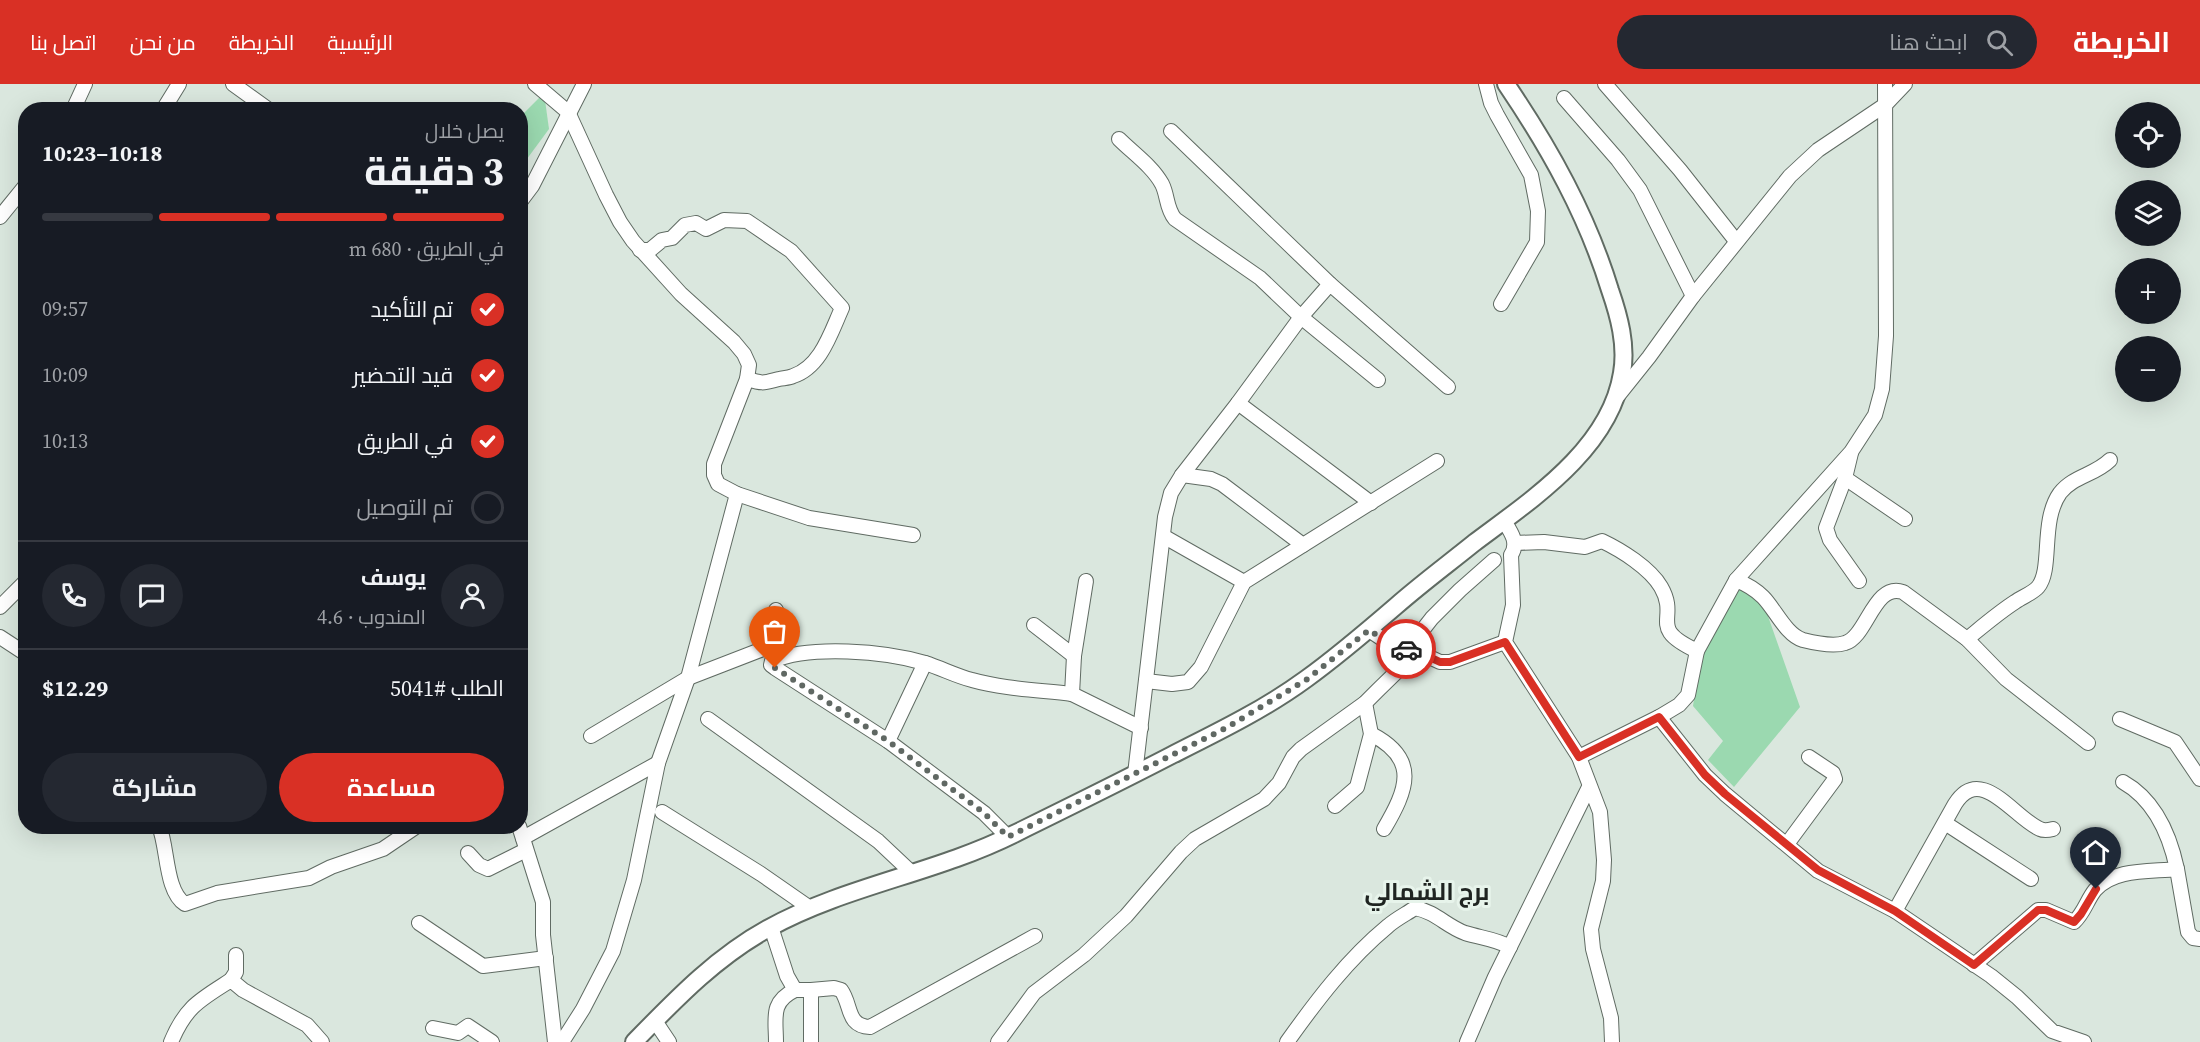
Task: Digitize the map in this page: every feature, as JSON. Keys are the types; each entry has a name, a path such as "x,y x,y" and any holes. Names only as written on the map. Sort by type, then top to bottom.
{"main road":[{"path":"634,1042 690,985 716,963 771,927 810,908 1008,837 1226,728 1306,680 1552,482 1578,455 1598,433 1617,397 1623,370 1623,339 1618,313 1596,244 1554,160 1506,84"}],"street":[{"path":"77,102 85,84"},
{"path":"168,102 179,84"},
{"path":"233,84 258,102"},
{"path":"535,84 568,111 620,222 640,250 681,294 744,354 749,365 747,379 714,464 714,475 718,484 737,494 809,518 913,535"},
{"path":"528,191 584,84"},
{"path":"1486,84 1491,103 1530,176 1538,211 1537,242 1501,304"},
{"path":"1605,84 1680,170 1736,241"},
{"path":"1579,757 1659,717 1678,705 1688,695 1697,651 1736,580 1851,452 1875,415 1882,389 1886,336 1886,84"},
{"path":"1617,397 1774,193 1803,163 1885,105 1905,84"},
{"path":"1564,98 1640,189 1693,296"},
{"path":"1172,131 1330,284 1448,387"},
{"path":"1119,139 1161,182 1169,212 1175,219 1240,263 1378,380"},
{"path":"0,217 18,195"},
{"path":"640,250 650,250 662,240 672,238 685,225 696,223 706,229 724,220 747,221 791,251 842,308 833,332 817,357 803,372 764,384 747,379"},
{"path":"1135,774 1167,504 1182,475 1238,404 1301,317 1330,284"},
{"path":"1238,404 1371,503"},
{"path":"1851,452 1845,478 1827,521 1827,533 1858,581"},
{"path":"1967,639 2013,603 2038,588 2044,570 2048,522 2054,502 2070,483 2099,471 2110,460"},
{"path":"1146,681 1172,684 1188,682 1210,650 1244,582 1437,461"},
{"path":"1182,475 1211,479 1222,484 1303,545"},
{"path":"1845,478 1905,519"},
{"path":"555,1041 583,1009 613,951 634,880 657,763 688,678 737,494"},
{"path":"1504,521 1513,549 1513,604 1505,642 1579,757 1600,812 1604,860 1603,881 1591,929 1593,949 1611,1018 1612,1042"},
{"path":"1162,536 1244,582"},
{"path":"998,1042 1034,993 1084,955 1126,916 1181,852 1196,839 1264,799 1279,783 1293,757 1301,749 1365,703 1416,653 1421,633 1445,604 1494,560 1513,549 1544,542 1585,547 1602,540 1617,548 1662,588 1666,604 1667,629 1681,643 1697,651"},
{"path":"1477,541 1494,560"},
{"path":"1736,580 1759,592 1792,634 1802,639 1834,645 1850,641 1856,636 1880,599 1886,594 1897,590 1910,596 1967,639 2006,679 2088,743"},
{"path":"1072,694 1074,656 1086,581"},
{"path":"0,608 18,589"},
{"path":"591,736 688,678 763,649 767,645 776,610"},
{"path":"1034,625 1074,656"},
{"path":"1369,630 1390,644 1440,662 1450,662 1505,642"},
{"path":"0,638 18,649"},
{"path":"1008,837 984,813 888,741 775,668 771,665 772,661 786,656 834,652 883,654 926,663 973,680 1072,694 1141,728"},
{"path":"888,741 926,663"},
{"path":"1335,806 1357,787 1371,734 1365,703"},
{"path":"1659,717 1705,775 1747,813 1818,870 1895,911 1974,965 2017,997 2052,1031 2084,1042"},
{"path":"708,719 878,841 912,873"},
{"path":"2120,719 2175,742 2200,779"},
{"path":"1371,734 1393,747 1401,761 1405,778 1403,794 1384,829"},
{"path":"1787,843 1835,779 1833,773 1809,757"},
{"path":"468,853 479,865 488,869 523,838 657,763"},
{"path":"2123,782 2139,791 2168,837 2177,870 2188,932 2193,938 2200,939"},
{"path":"1467,1042 1510,947 1589,787"},
{"path":"1895,911 1960,796 1975,788 1984,789 2039,829 2054,829"},
{"path":"662,812 761,874 810,908"},
{"path":"1945,823 2031,879"},
{"path":"163,834 171,881 178,899 185,904 217,893 309,878 331,867 382,849 405,834"},
{"path":"523,838 543,902 546,958 555,1041"},
{"path":"1974,965 2038,910 2046,910 2074,922 2096,889 2112,877 2177,870"},
{"path":"1287,1042 1322,994 1361,950 1390,923 1415,908 1437,915 1464,932 1500,941 1510,947"},
{"path":"419,923 483,966 546,958"},
{"path":"771,927 787,976 795,990"},
{"path":"776,1042 778,1003 786,994 795,990 834,988 841,990 851,1018 856,1024 870,1028 1035,936"},
{"path":"171,1042 189,1010 206,995 231,980 236,972 236,955"},
{"path":"231,980 243,990 307,1026 322,1042"},
{"path":"811,990 812,1042"},
{"path":"655,1021 669,1042"},
{"path":"433,1028 458,1033 468,1026 492,1042"}],"green space":[{"path":"544,93 549,129 528,158 528,109"},
{"path":"1737,585 1763,602 1800,707 1734,787 1708,760 1723,741 1693,706 1701,654"}],"way so far":[{"path":"775,668 888,741 984,813 1008,837 1226,728 1306,680 1369,630 1390,644 1406,649"}],"district":[{"name":"برج الشمالي","path":"1427,891"}],"route":[{"path":"1406,649 1440,662 1450,662 1505,642 1579,757 1659,717 1705,775 1747,813 1818,870 1857,893 1895,911 1974,965 2038,910 2046,910 2074,922 2096,889"}]}
